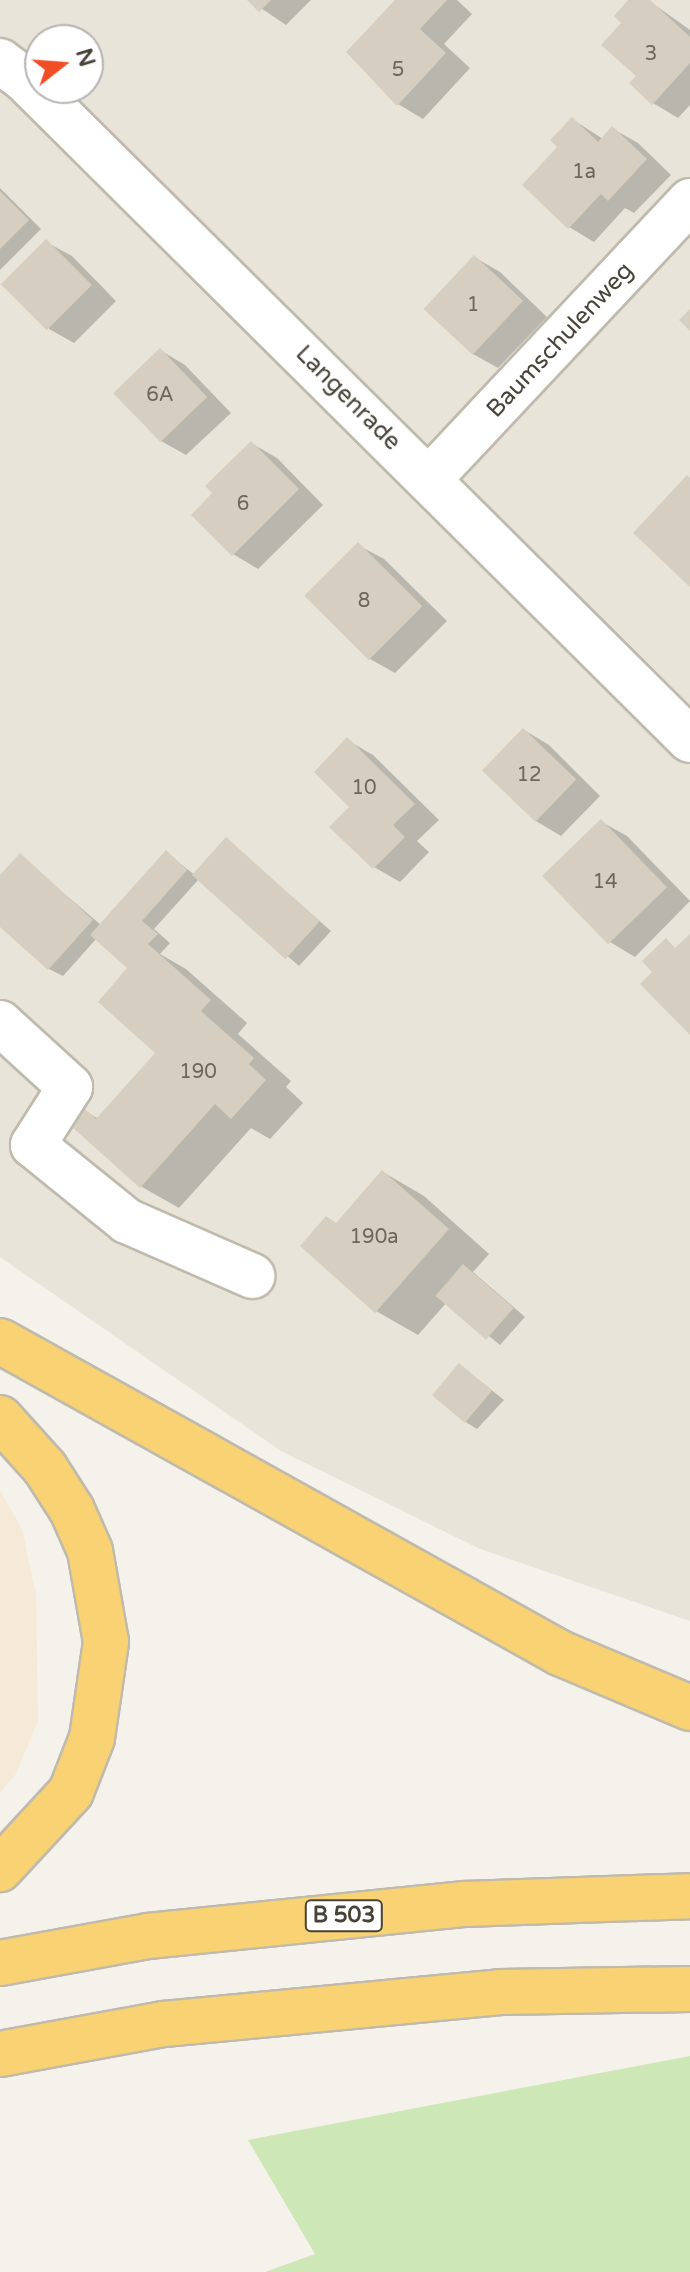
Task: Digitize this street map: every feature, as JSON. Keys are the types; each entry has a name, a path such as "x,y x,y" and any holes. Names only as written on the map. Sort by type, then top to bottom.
{"highway":[{"path":"0,1341 560,1653 690,1708"},
{"path":"0,1418 72,1510 90,1551 106,1642 92,1738 71,1792 0,1869"},
{"name":"B 503","path":"0,1963 148,1936 465,1904 690,1896"},
{"path":"0,2054 164,2024 500,1992 690,1989"}],"street":[{"name":"Langenrade","path":"0,61 430,478 690,740"},
{"name":"Baumschulenweg","path":"430,478 690,201"},
{"path":"0,1023 70,1087 33,1145 127,1221 252,1276"}],"shaded area":[{"path":"0,0 690,0 690,1621 480,1549 281,1451 0,1257"},
{"path":"0,1490 22,1529 36,1594 38,1721 16,1774 0,1793"}],"green space":[{"path":"690,2056 690,2272 265,2272 315,2254 248,2140"}],"building":[{"path":"247,0 271,0 259,12"},
{"path":"395,0 447,0 420,29 446,53 397,106 346,52"},
{"path":"628,0 650,0 690,37 690,63 652,105 629,83 636,76 601,45 621,23 614,16"},
{"path":"572,117 598,142 612,126 647,159 608,201 601,194 568,229 522,185 557,147 550,140"},
{"path":"0,191 29,220 0,249"},
{"path":"46,239 92,285 47,330 1,284"},
{"path":"474,255 523,301 473,355 424,309"},
{"path":"690,309 690,331 679,320"},
{"path":"160,348 207,397 160,442 113,393"},
{"path":"251,441 299,489 232,556 191,515 212,493 205,486"},
{"path":"687,475 690,478 690,587 633,533"},
{"path":"358,542 422,606 369,660 304,596"},
{"path":"523,728 576,779 535,822 482,770"},
{"path":"347,737 415,804 393,825 405,837 373,869 329,827 349,807 314,772"},
{"path":"601,819 667,887 608,944 542,876"},
{"path":"226,837 320,921 286,959 192,875"},
{"path":"166,850 187,870 142,921 158,934 148,944 211,1000 201,1011 254,1058 249,1064 266,1080 231,1119 215,1104 140,1188 71,1126 85,1109 96,1119 155,1053 98,1002 127,968 90,935"},
{"path":"20,853 93,920 48,970 0,927 0,875"},
{"path":"690,934 690,1035 640,984 652,972 642,961 666,938 675,948"},
{"path":"382,1170 449,1229 375,1313 300,1246 326,1216 336,1223"},
{"path":"463,1264 514,1308 486,1340 435,1296"},
{"path":"459,1363 492,1391 465,1423 432,1395"}]}
